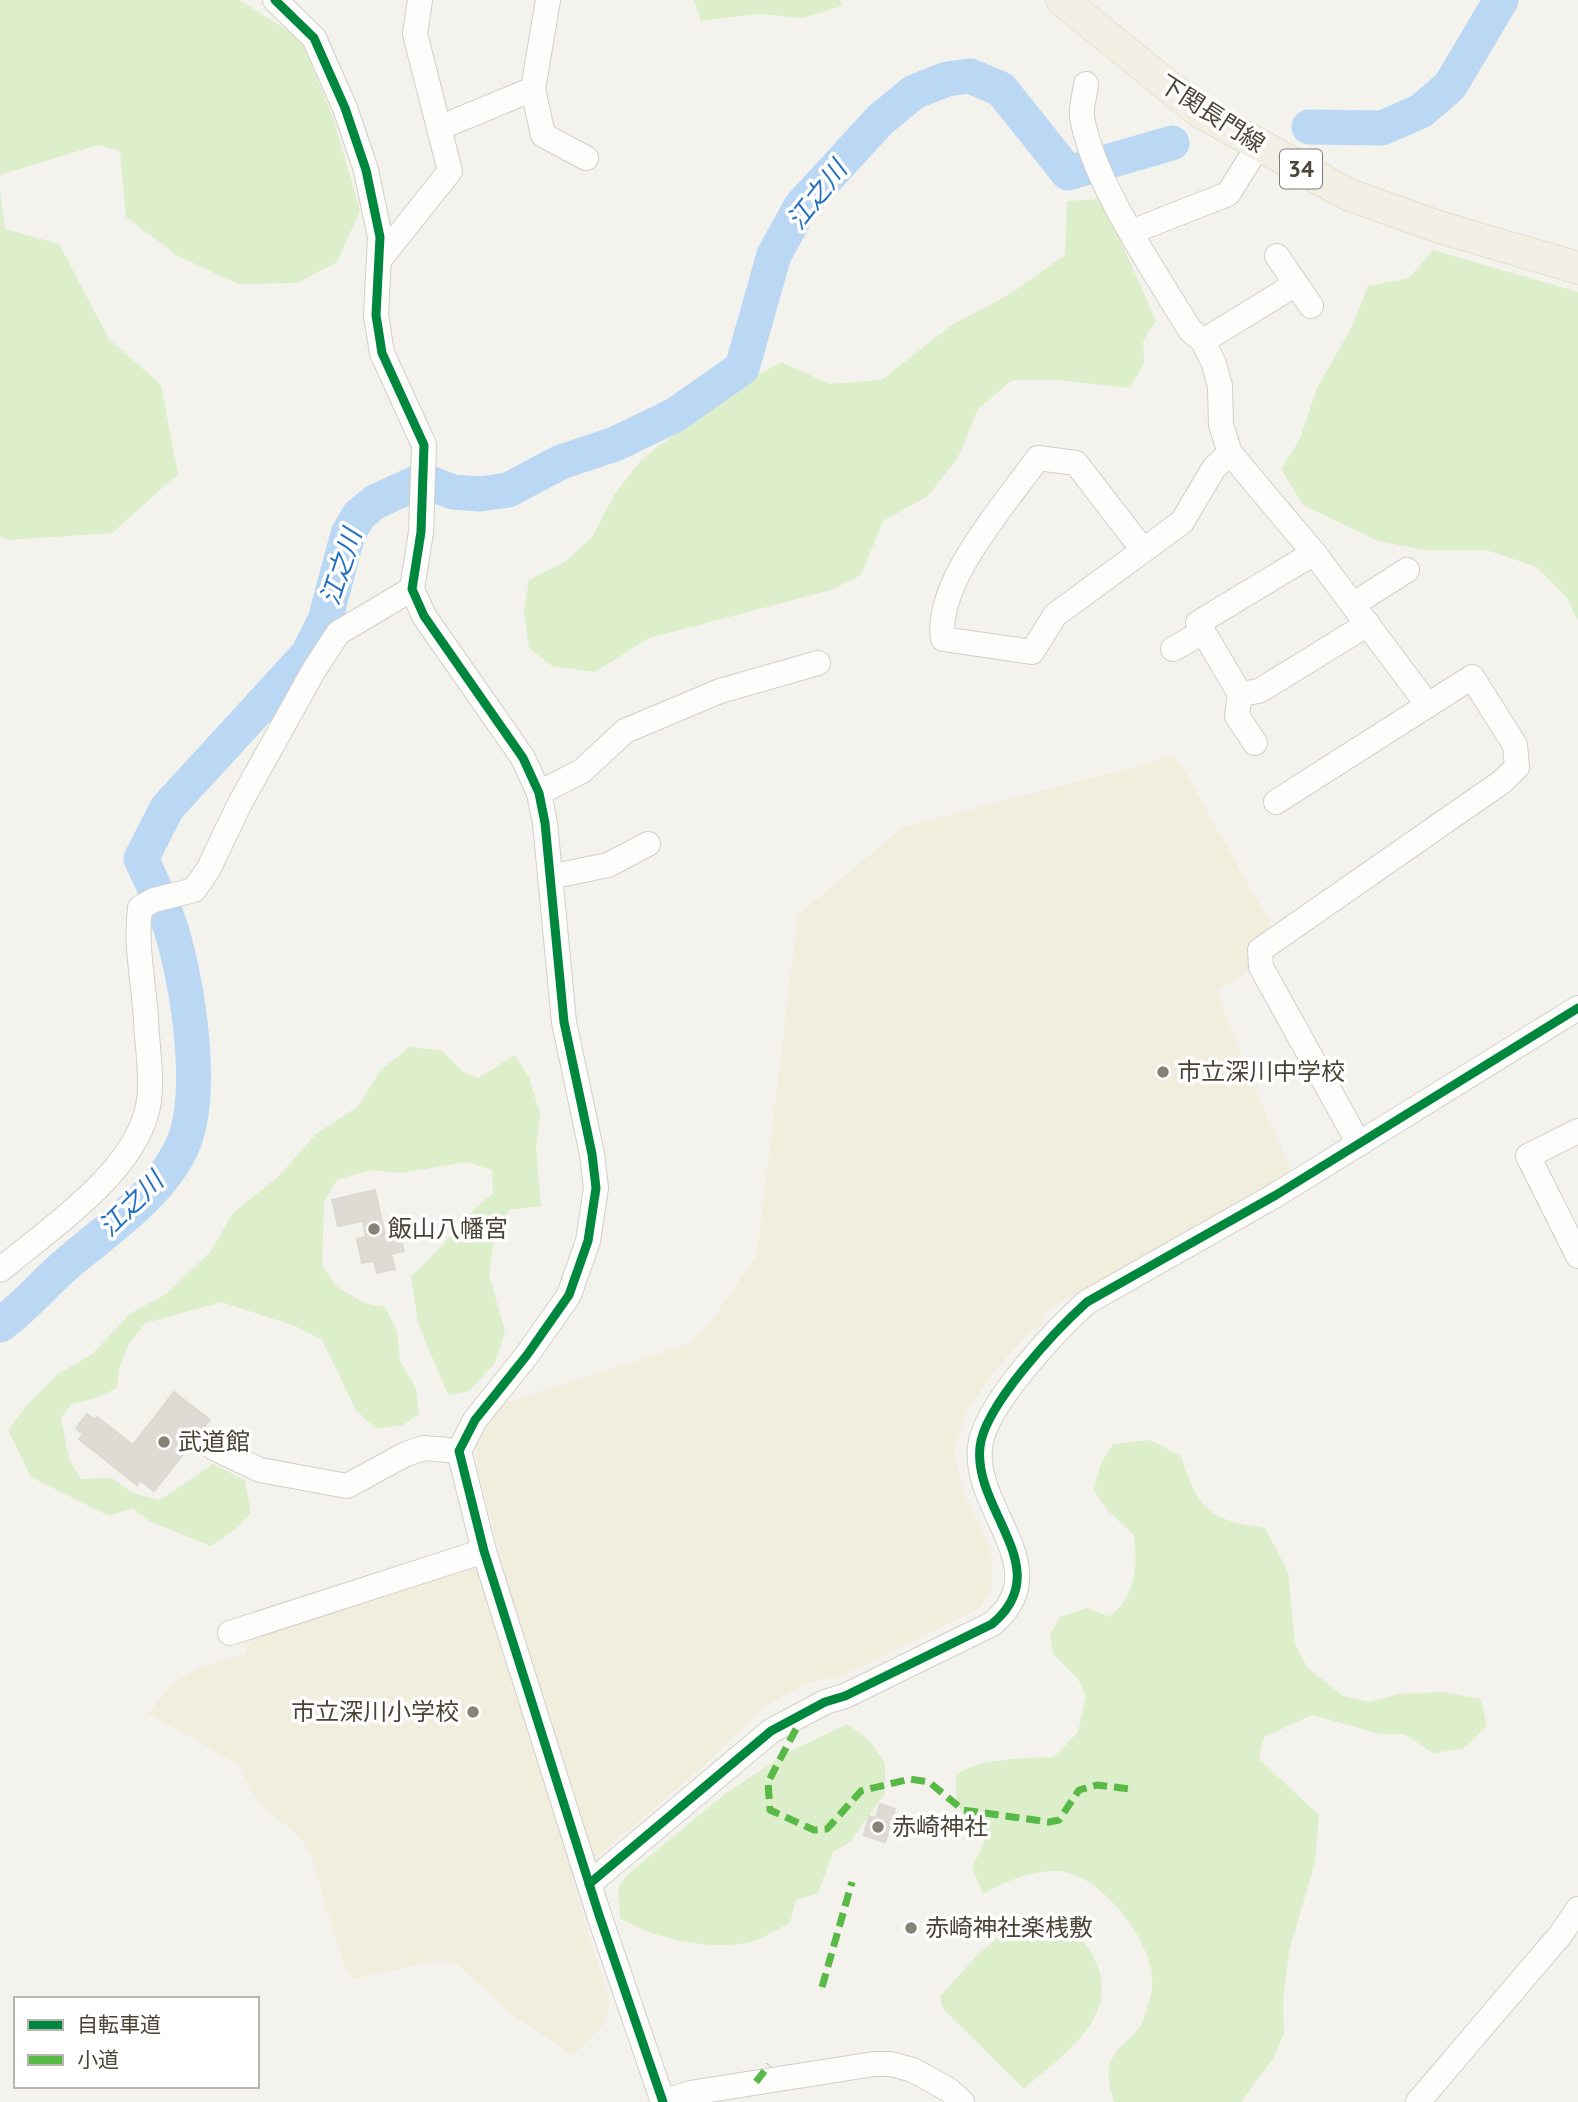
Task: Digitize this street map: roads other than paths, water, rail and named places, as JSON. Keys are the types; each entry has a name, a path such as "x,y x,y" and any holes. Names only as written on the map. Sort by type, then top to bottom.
{"main road":[{"name":"下関長門線","path":"1062,0 1199,111 1347,194 1436,226 1578,268"}],"street":[{"path":"275,0 314,38 345,108 366,170 380,237 376,315 382,353 424,445 421,532 412,589 424,616 523,758 539,793 564,1022 592,1154 596,1188 588,1241 569,1295 527,1355 475,1420 459,1451 484,1551 589,1884 663,2102 690,2093 874,2064 891,2064 914,2070 950,2090 962,2102"},
{"path":"380,259 450,171 415,34 420,0"},
{"path":"548,0 533,89 543,135 586,158"},
{"path":"1086,84 1082,114 1093,154 1131,232 1190,330 1203,341 1214,364 1220,386 1221,425 1230,453 1314,553 1427,704"},
{"path":"439,128 533,89"},
{"path":"1131,232 1228,194 1258,145"},
{"path":"1277,256 1311,306"},
{"path":"1203,341 1296,284"},
{"path":"1143,550 1076,463 1038,458 957,571 941,627 943,639 1032,652 1055,615 1182,522 1214,468 1230,453"},
{"path":"1255,743 1237,716 1240,694 1198,623 1314,553"},
{"path":"1240,694 1259,691 1361,614 1407,570"},
{"path":"0,1270 94,1191 138,1138 148,1109 145,1009 136,937 140,908 154,900 194,890 208,870 307,681 338,633 412,589"},
{"path":"1173,649 1203,632"},
{"path":"539,793 582,771 625,731 720,691 818,663"},
{"path":"1276,802 1472,677 1515,745 1517,767 1503,781 1260,950 1261,967 1359,1144"},
{"path":"550,877 608,865 648,844"},
{"path":"589,1884 771,1731 825,1702 845,1696 992,1625 1009,1610 1015,1594 1018,1569 980,1468 985,1426 998,1405 1063,1324 1087,1302 1359,1144 1578,1008"},
{"path":"1577,1251 1528,1156 1578,1131"},
{"path":"214,1448 260,1470 347,1486 406,1454 424,1448 459,1451"},
{"path":"230,1633 484,1551"},
{"path":"1418,2102 1561,1934 1578,1909"}],"waterway":[{"name":"江之川","path":"1309,127 1382,128 1421,111 1450,86 1501,0"},
{"name":"江之川","path":"0,1325 65,1265 136,1206 164,1176 184,1142 193,1092 187,998 167,917 141,859 167,808 308,654 325,620 348,534 359,515 375,502 414,484 430,483 453,492 480,494 508,490 561,462 615,444 675,415 742,368 774,255 801,206 880,120 914,92 947,79 970,76 1001,89 1068,173 1172,143"}],"place":[{"name":"市立深川中学校","path":"1163,1072"},
{"name":"飯山八幡宮","path":"374,1229"},
{"name":"武道館","path":"164,1442"},
{"name":"市立深川小学校","path":"473,1712"},
{"name":"赤崎神社","path":"878,1827"},
{"name":"赤崎神社楽桟敷","path":"911,1928"}]}
